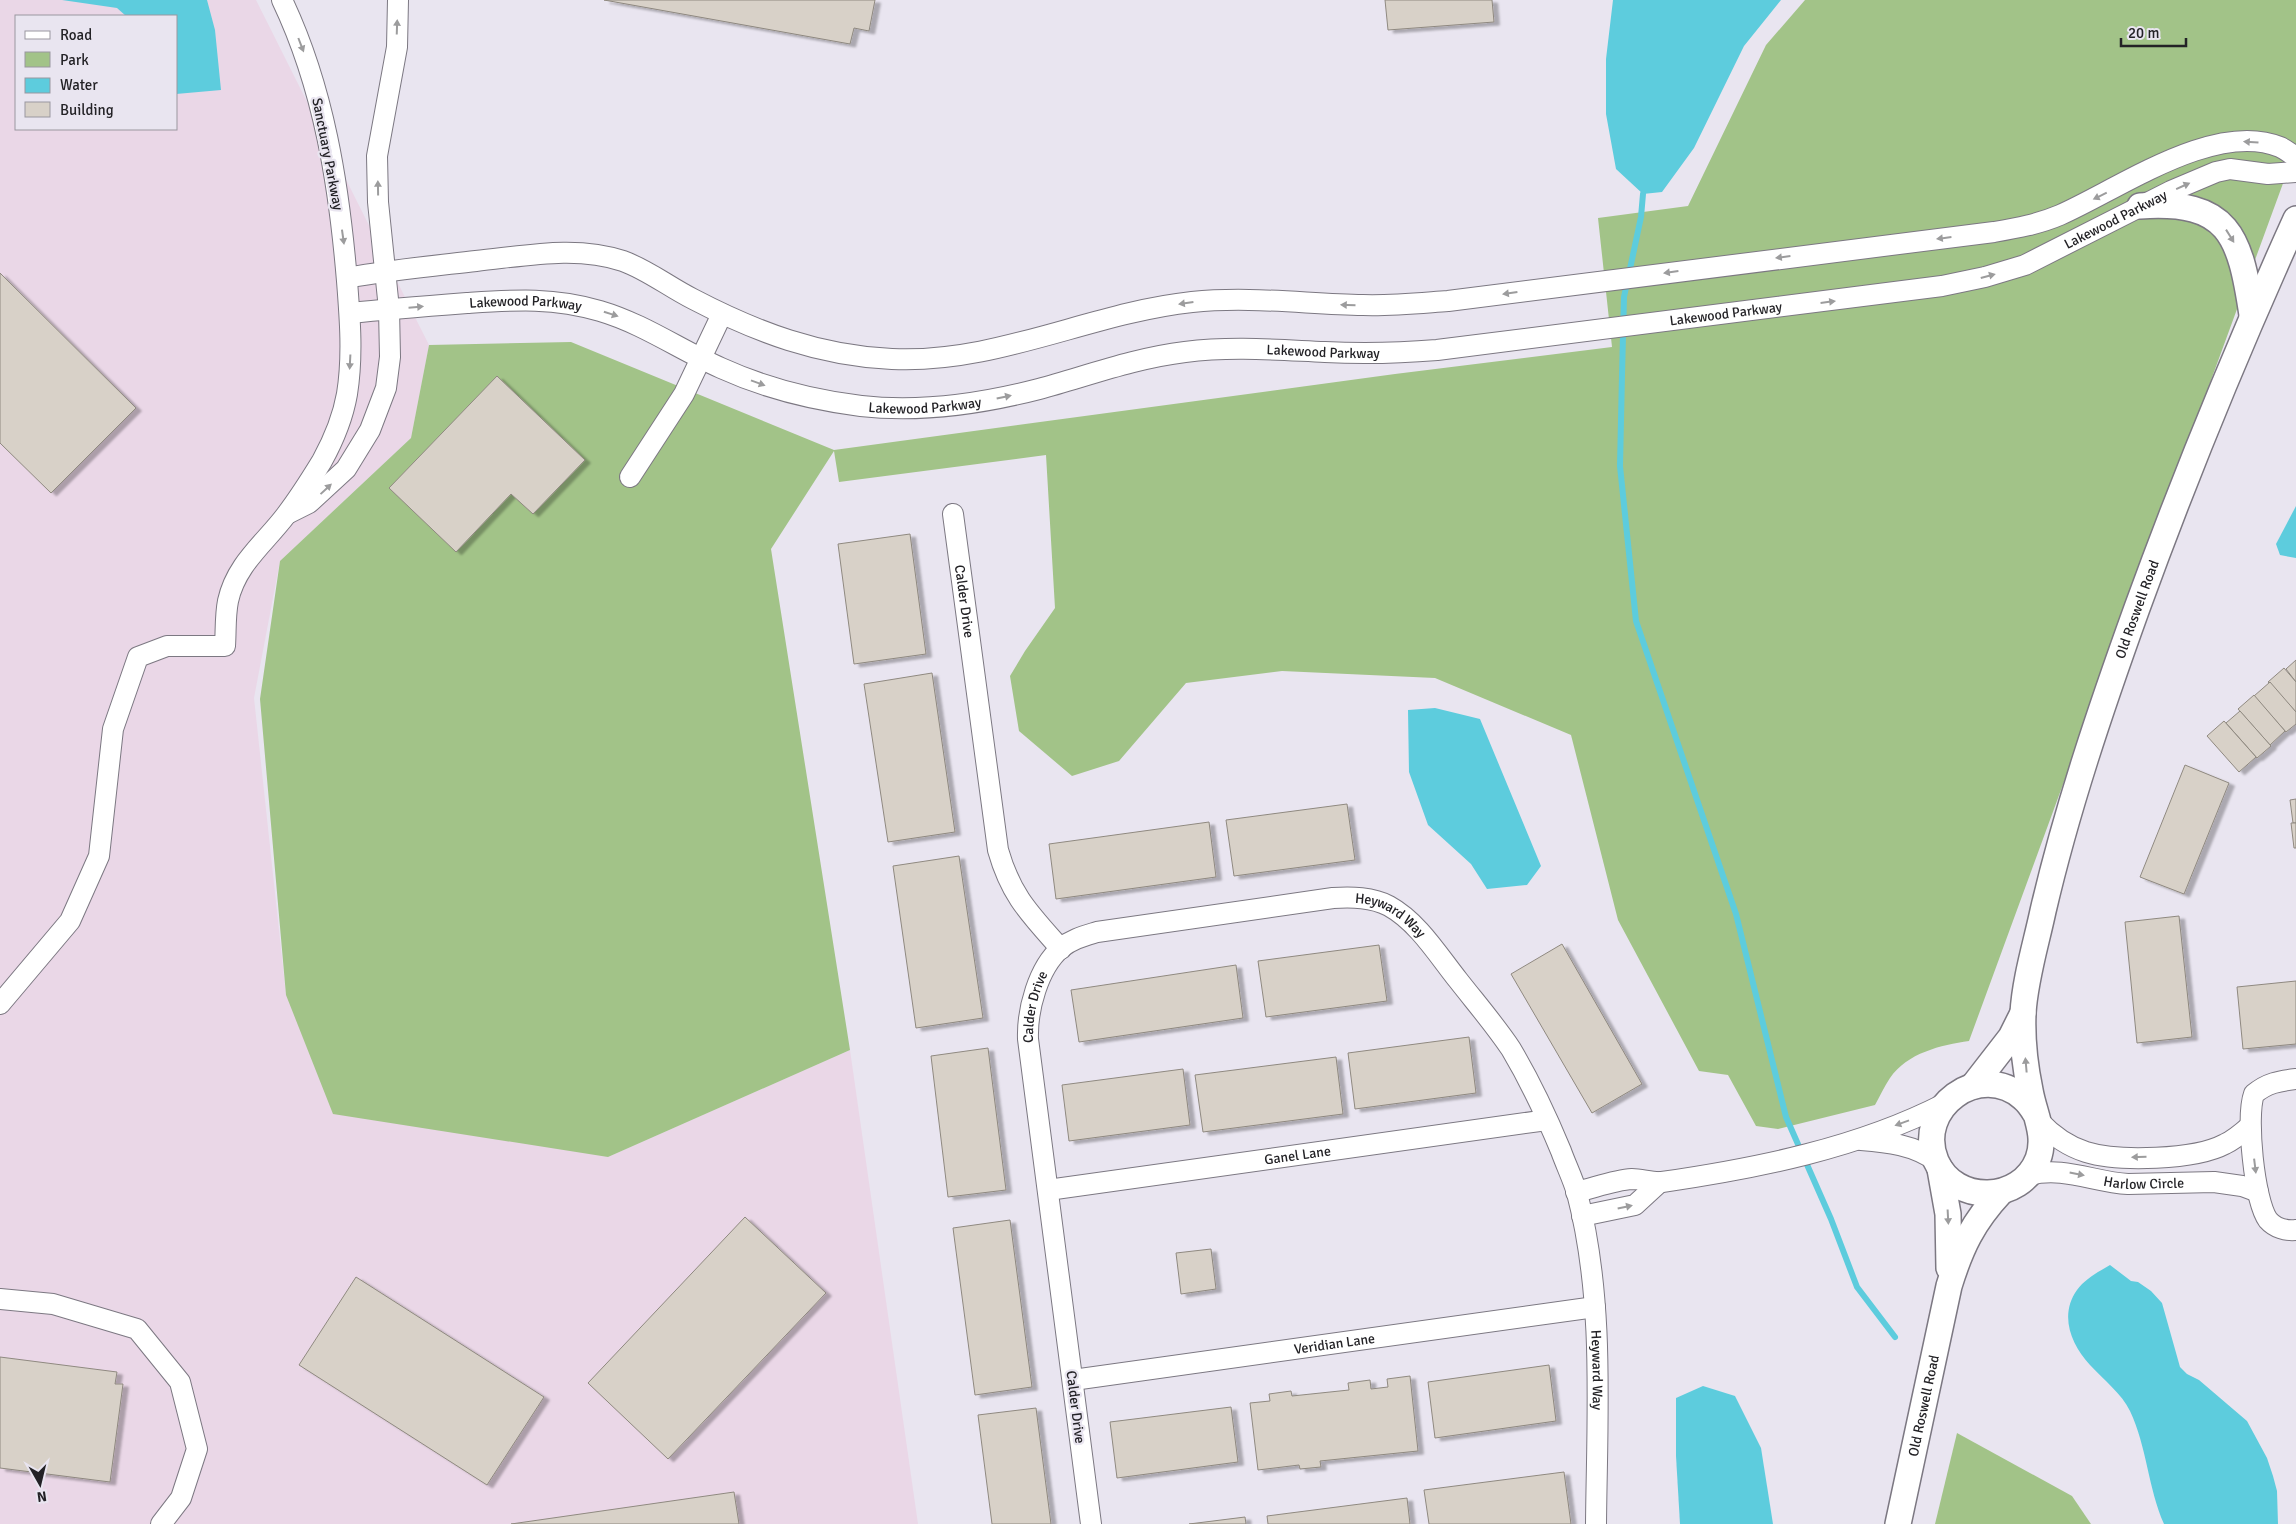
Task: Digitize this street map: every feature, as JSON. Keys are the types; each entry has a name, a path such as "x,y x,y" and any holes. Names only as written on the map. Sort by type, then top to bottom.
{"street":[{"name":"Sanctuary Parkway","path":"282,0 303,51 323,118 338,201 350,313 349,380 344,410 322,462 285,516"},
{"path":"0,1004 70,920 99,856 113,729 138,657 166,646 225,646 228,601 245,562 285,516 309,503 333,482 358,451 370,430 386,388 390,357 389,309 378,202 377,156 397,47 398,0"},
{"name":"Lakewood Parkway","path":"347,278 386,271 555,253 592,254 624,261 722,314 778,338 816,349 857,357 894,360 936,358 1009,347 1118,316 1194,302 1270,301 1367,306 1448,301 1994,232 2028,226 2058,216 2173,159 2224,142 2252,142 2279,147 2296,157"},
{"name":"Lakewood Parkway","path":"350,313 528,299 564,302 623,318 644,327 719,367 761,384 804,396 861,406 908,408 948,406 1010,396 1131,363 1184,352 1258,348 1362,353 1437,350 1942,286 1985,277 2025,265 2140,206 2202,177 2230,169 2268,174 2296,172"},
{"path":"2140,206 2164,204 2185,206 2203,212 2220,221 2237,248 2245,273 2252,315"},
{"name":"Old Roswell Road","path":"1898,1524 1949,1286 1958,1256 1970,1230 1985,1209 2002,1192 2016,1185 2029,1174 2041,1149 2042,1134 2026,1064 2023,1013 2043,911 2062,836 2116,666 2164,533 2252,315 2296,219"},
{"path":"2266,284 2296,257"},
{"path":"630,477 684,394 722,314"},
{"name":"Calder Drive","path":"953,514 998,850 1004,873 1012,890 1027,911 1061,949 1049,962 1027,1024 1091,1524"},
{"name":"Heyward Way","path":"1061,949 1077,938 1097,932 1333,898 1371,900 1389,906 1419,932 1511,1050 1547,1120 1576,1192 1582,1216 1595,1308 1597,1357 1596,1524"},
{"name":"Old Roswell Road","path":"1973,1086 2011,1037 2023,1013"},
{"path":"2296,1079 2274,1082 2264,1086 2254,1094 2250,1104 2250,1126 2258,1192 2262,1208 2269,1221 2277,1227 2296,1230"},
{"name":"Old Roswell Road","path":"1949,1286 1948,1214 1932,1146 1932,1132 1936,1117 1944,1104 1957,1093 1973,1086 1991,1084 2009,1089 2024,1098 2037,1117"},
{"path":"1576,1192 1632,1179 1660,1182 1767,1162 1859,1140 1944,1104"},
{"name":"Harlow Circle","path":"2037,1117 2052,1135 2084,1152 2125,1158 2188,1154 2212,1150 2226,1144 2250,1126"},
{"name":"Ganel Lane","path":"1048,1190 1547,1120"},
{"path":"1859,1140 1909,1147 1938,1165 1949,1180 1961,1188 1988,1194 2002,1192"},
{"name":"Harlow Circle","path":"2029,1174 2050,1171 2063,1172 2112,1183 2128,1184 2228,1183 2258,1192"},
{"path":"1582,1216 1635,1205 1660,1182"},
{"path":"0,1299 53,1304 137,1329 180,1382 197,1450 181,1498 161,1524"},
{"name":"Veridian Lane","path":"1073,1380 1595,1308"}],"shaded area":[{"path":"0,0 256,0 429,345 411,438 280,561 254,698 286,995 608,1157 850,1050 918,1524 0,1524"}],"green space":[{"path":"1805,0 2296,0 2296,148 1969,1041 1936,1048 1915,1056 1906,1062 1890,1078 1875,1105 1778,1129 1756,1126 1728,1075 1699,1071 1618,920 1571,735 1435,678 1282,671 1186,683 1119,761 1072,776 1019,731 1010,676 1055,608 1046,455 839,482 834,451 771,549 850,1050 608,1157 333,1114 286,995 260,699 280,561 411,438 429,345 571,342 834,450 1395,374 1612,347 1598,218 1688,206 1766,45"},
{"path":"1957,1433 2072,1496 2091,1524 1935,1524"}],"water":[{"path":"62,0 207,0 215,30 221,90 178,94 178,15 125,15 117,8"},
{"path":"1613,0 1781,0 1744,46 1694,148 1662,192 1643,194 1616,169 1606,114 1606,59"},
{"path":"2296,506 2296,558 2280,555 2276,544"},
{"path":"1435,708 1480,719 1541,866 1527,885 1487,889 1471,864 1428,825 1409,772 1408,710"},
{"path":"2110,1265 2131,1281 2138,1282 2151,1291 2162,1303 2180,1367 2187,1374 2199,1380 2247,1421 2267,1458 2273,1476 2277,1491 2278,1524 2164,1524 2154,1496 2136,1425 2130,1411 2117,1393 2083,1357 2077,1348 2070,1329 2069,1309 2077,1290 2088,1279"},
{"path":"1703,1386 1735,1396 1761,1448 1773,1524 1680,1524 1676,1456 1676,1398"}],"building":[{"path":"604,0 875,0 869,31 854,28 850,44"},
{"path":"1385,0 1492,0 1494,22 1388,30"},
{"path":"0,273 136,408 51,493 0,443"},
{"path":"497,376 585,460 533,514 511,494 456,552 389,488"},
{"path":"910,534 926,654 854,664 838,544"},
{"path":"2296,660 2296,682 2286,669"},
{"path":"2284,668 2296,682 2296,712 2268,682"},
{"path":"932,673 955,832 888,842 864,684"},
{"path":"2270,682 2296,712 2296,724 2286,732 2254,696"},
{"path":"2254,695 2285,731 2270,745 2238,709"},
{"path":"2240,711 2271,746 2257,758 2226,723"},
{"path":"2224,721 2256,757 2239,772 2207,736"},
{"path":"2185,765 2229,783 2184,894 2140,877"},
{"path":"2296,799 2296,823 2293,823 2290,800"},
{"path":"1347,804 1355,860 1234,876 1226,820"},
{"path":"1209,822 1216,877 1056,899 1049,844"},
{"path":"2291,823 2296,823 2296,848 2294,848"},
{"path":"959,856 983,1018 916,1028 893,866"},
{"path":"2179,916 2192,1037 2137,1043 2125,922"},
{"path":"1562,944 1642,1084 1592,1113 1511,974"},
{"path":"1379,945 1387,1001 1266,1017 1258,961"},
{"path":"1236,965 1243,1018 1079,1042 1071,990"},
{"path":"2296,981 2296,1044 2243,1049 2237,987"},
{"path":"1469,1037 1476,1093 1355,1109 1348,1053"},
{"path":"988,1048 1006,1190 948,1197 931,1056"},
{"path":"1336,1057 1343,1114 1203,1132 1195,1075"},
{"path":"1183,1069 1190,1125 1069,1141 1062,1085"},
{"path":"745,1217 826,1293 668,1459 588,1383"},
{"path":"1010,1220 1032,1387 975,1395 953,1228"},
{"path":"1211,1249 1216,1289 1181,1294 1176,1253"},
{"path":"356,1277 544,1397 487,1485 299,1365"},
{"path":"0,1357 117,1372 115,1384 123,1384 110,1482 0,1468"},
{"path":"1549,1365 1556,1421 1435,1438 1428,1382"},
{"path":"1410,1376 1418,1451 1320,1461 1321,1467 1300,1469 1299,1465 1258,1470 1250,1403 1270,1401 1269,1394 1291,1391 1292,1396 1349,1390 1348,1383 1370,1380 1371,1389 1388,1387 1387,1379"},
{"path":"1231,1407 1238,1462 1117,1478 1110,1422"},
{"path":"1036,1408 1051,1524 992,1524 978,1415"},
{"path":"1564,1472 1571,1524 1429,1524 1424,1490"},
{"path":"734,1492 739,1524 511,1524"},
{"path":"1407,1498 1410,1524 1268,1524 1267,1516"},
{"path":"1245,1517 1246,1524 1189,1524"}],"waterway":[{"path":"1643,194 1641,217 1624,297 1620,466 1636,621 1736,914 1786,1117 1831,1219 1857,1287 1895,1337"}]}
